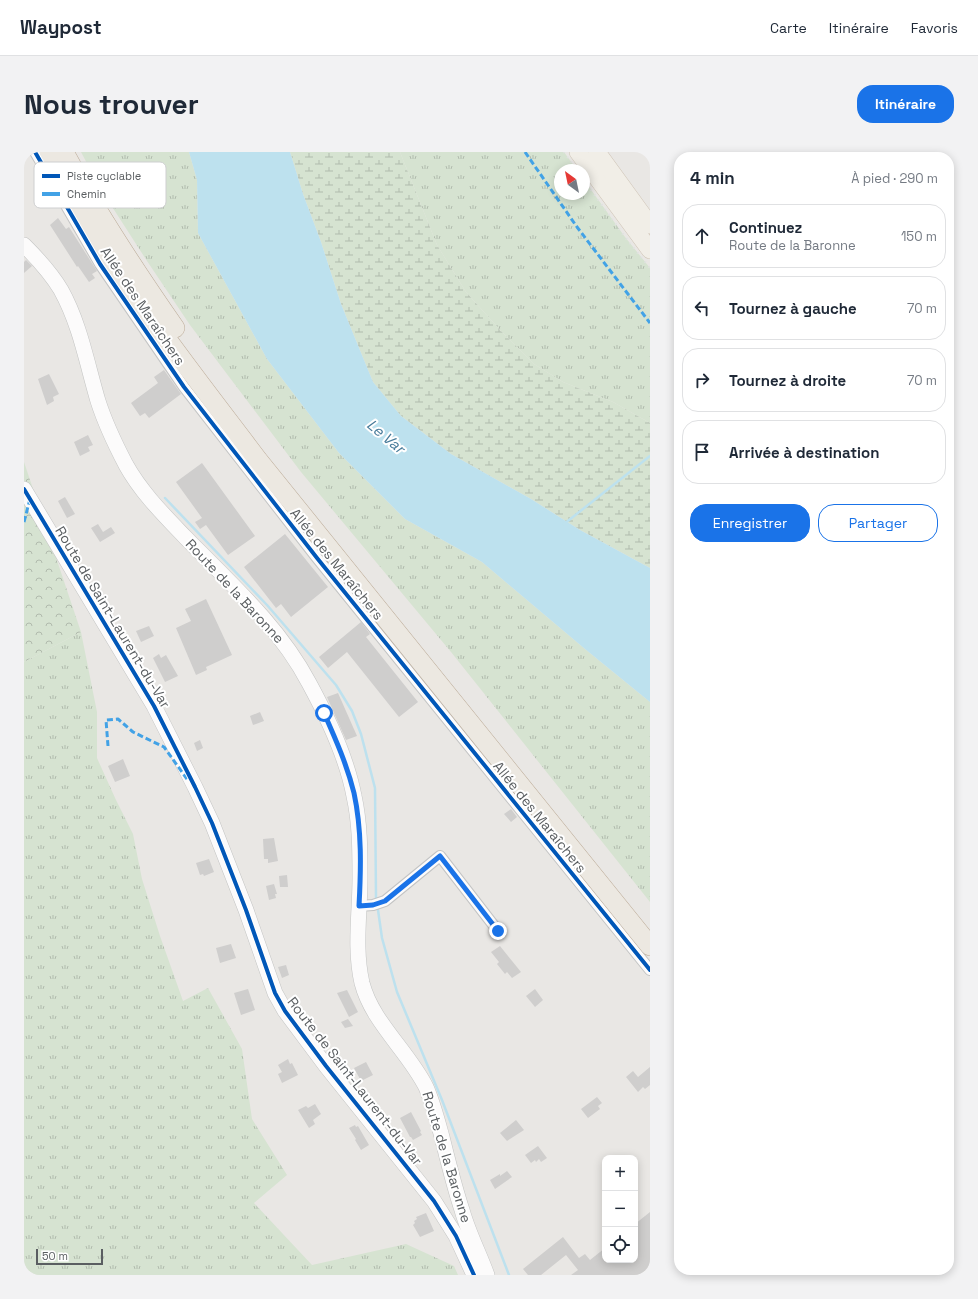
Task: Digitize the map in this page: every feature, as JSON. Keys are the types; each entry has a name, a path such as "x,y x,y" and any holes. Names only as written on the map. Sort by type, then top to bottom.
{"highway":[{"path":"49,152 55,162"},
{"path":"64,152 70,162"},
{"path":"82,208 138,299 206,393 258,460 650,946"},
{"path":"97,208 149,291 217,387 650,926"}],"main road":[{"path":"578,152 650,250"},
{"path":"596,152 650,225"},
{"name":"Route de la Baronne","path":"24,245 55,280 66,300 79,333 98,403 117,448 134,478 156,506 247,600 284,642 309,682 341,751 354,794 359,834 360,879 358,941 359,966 363,985 370,1006 420,1076 432,1102 463,1213 487,1275"},
{"name":"Route de Saint-Laurent-du-Var","path":"24,489 154,706 192,780 212,823 246,910 275,993 285,1011 326,1066 446,1217 474,1275"}],"street":[{"name":"Allée des Maraîchers","path":"35,152 41,162"},
{"name":"Allée des Maraîchers","path":"68,208 100,264 184,387 332,576 650,970"},
{"path":"359,906 373,905 385,901 440,856 498,931"}],"green space":[{"path":"81,152 189,152 197,180 198,233 267,359 339,453 405,519 482,562 650,702 650,902 451,652 301,472 190,325 147,261 113,208 166,208 166,162 86,162"},
{"path":"290,152 400,152 437,245 466,292 501,331 534,364 563,382 613,402 650,423 650,568 580,530 531,499 451,454 401,416 373,382 341,304"},
{"path":"400,152 564,152 573,164 554,164 554,200 590,200 590,188 625,237 650,268 650,423 613,402 563,382 534,364 501,331 466,292 437,245"},
{"path":"24,462 81,632 24,662"},
{"path":"81,632 97,712 97,758 133,834 142,879 183,1001 208,988 242,1049 252,1119 287,1175 254,1203 312,1265 406,1244 454,1266 458,1275 24,1275 24,662"}],"water":[{"name":"Le Var","path":"189,152 290,152 341,304 373,382 401,416 451,454 531,499 580,530 650,568 650,702 482,562 405,519 339,453 267,359 198,233 197,180"}],"building":[{"path":"58,218 66,229 69,227 97,271 92,274 95,278 89,282 78,266 77,267 50,225"},
{"path":"26,260 32,266 24,273 24,262"},
{"path":"164,370 181,394 149,418 145,413 140,416 131,403 158,383 154,377"},
{"path":"49,374 59,394 53,397 54,401 47,405 38,379"},
{"path":"88,435 93,445 88,447 90,451 80,456 74,442"},
{"path":"202,463 255,536 228,555 206,525 200,529 195,522 202,518 176,482"},
{"path":"65,497 75,514 67,518 58,501"},
{"path":"98,524 103,532 111,527 115,533 100,542 91,528"},
{"path":"285,534 328,587 291,617 281,604 276,608 244,567"},
{"path":"206,599 232,655 206,667 207,670 196,675 176,628 191,621 185,609"},
{"path":"361,622 370,634 366,637 418,702 399,717 347,652 328,668 319,657"},
{"path":"149,626 154,636 141,642 136,631"},
{"path":"159,654 161,658 166,655 178,676 165,682 153,658"},
{"path":"338,693 357,736 346,740 327,697"},
{"path":"260,712 264,721 253,725 250,716"},
{"path":"200,740 203,748 197,751 194,743"},
{"path":"123,759 130,776 115,782 108,766"},
{"path":"511,809 517,817 511,822 504,814"},
{"path":"274,838 278,861 268,863 268,859 264,859 263,839"},
{"path":"209,859 214,872 204,876 203,874 200,875 196,863"},
{"path":"287,875 288,887 280,887 279,876"},
{"path":"274,884 277,894 275,894 276,898 269,900 266,886"},
{"path":"231,944 236,958 220,963 216,948"},
{"path":"500,946 521,972 512,978 507,972 505,974 497,964 499,962 491,952"},
{"path":"286,965 289,975 282,978 278,967"},
{"path":"248,989 255,1010 241,1015 234,993"},
{"path":"535,989 543,1000 535,1007 526,996"},
{"path":"347,990 358,1012 349,1017 337,993"},
{"path":"348,1019 353,1026 345,1028 341,1022"},
{"path":"288,1059 290,1064 292,1063 298,1075 282,1083 278,1074 282,1072 278,1065"},
{"path":"366,1062 373,1075 361,1081 354,1068"},
{"path":"650,1067 650,1085 645,1089 643,1087 638,1092 626,1077 633,1071 638,1077"},
{"path":"597,1097 602,1103 598,1106 600,1109 588,1118 581,1109"},
{"path":"315,1104 321,1114 313,1120 315,1124 309,1128 298,1110 306,1106 308,1108"},
{"path":"411,1112 422,1135 413,1140 400,1118"},
{"path":"516,1120 524,1130 507,1141 500,1133"},
{"path":"355,1125 356,1127 358,1126 369,1145 361,1150 349,1128"},
{"path":"538,1146 547,1158 541,1162 539,1159 536,1162 535,1160 531,1163 525,1155"},
{"path":"507,1171 512,1177 495,1189 490,1180"},
{"path":"650,1212 650,1275 571,1275 578,1270 566,1255 541,1275 528,1275 523,1269 563,1237 579,1258 585,1254 590,1260 602,1250 602,1263 638,1263 638,1222"},
{"path":"426,1213 434,1231 420,1237 413,1225 415,1223 414,1221 417,1219 416,1217"}],"waterway":[{"path":"564,524 650,456"},
{"path":"165,498 267,605 336,685 352,711 361,734 375,788 376,898"},
{"path":"378,910 382,938 397,992 442,1100 509,1275"}],"railway":[{"path":"564,152 573,164"},
{"path":"590,188 625,237 650,268"}],"marked path":[{"path":"525,152 577,227 650,323"},
{"path":"24,522 30,499"},
{"path":"108,746 106,720 118,719 133,732 164,747 187,779"}],"cycle path":[{"path":"35,152 41,162"},
{"path":"68,208 100,264 184,387 317,558 650,970"},
{"path":"24,489 154,706 195,787 212,823 246,910 275,993 285,1011 326,1066 434,1201 456,1236 474,1275"}],"route":[{"path":"324,713 345,762 356,804 359,834 359,906 373,905 385,901 440,856 498,931"}]}
